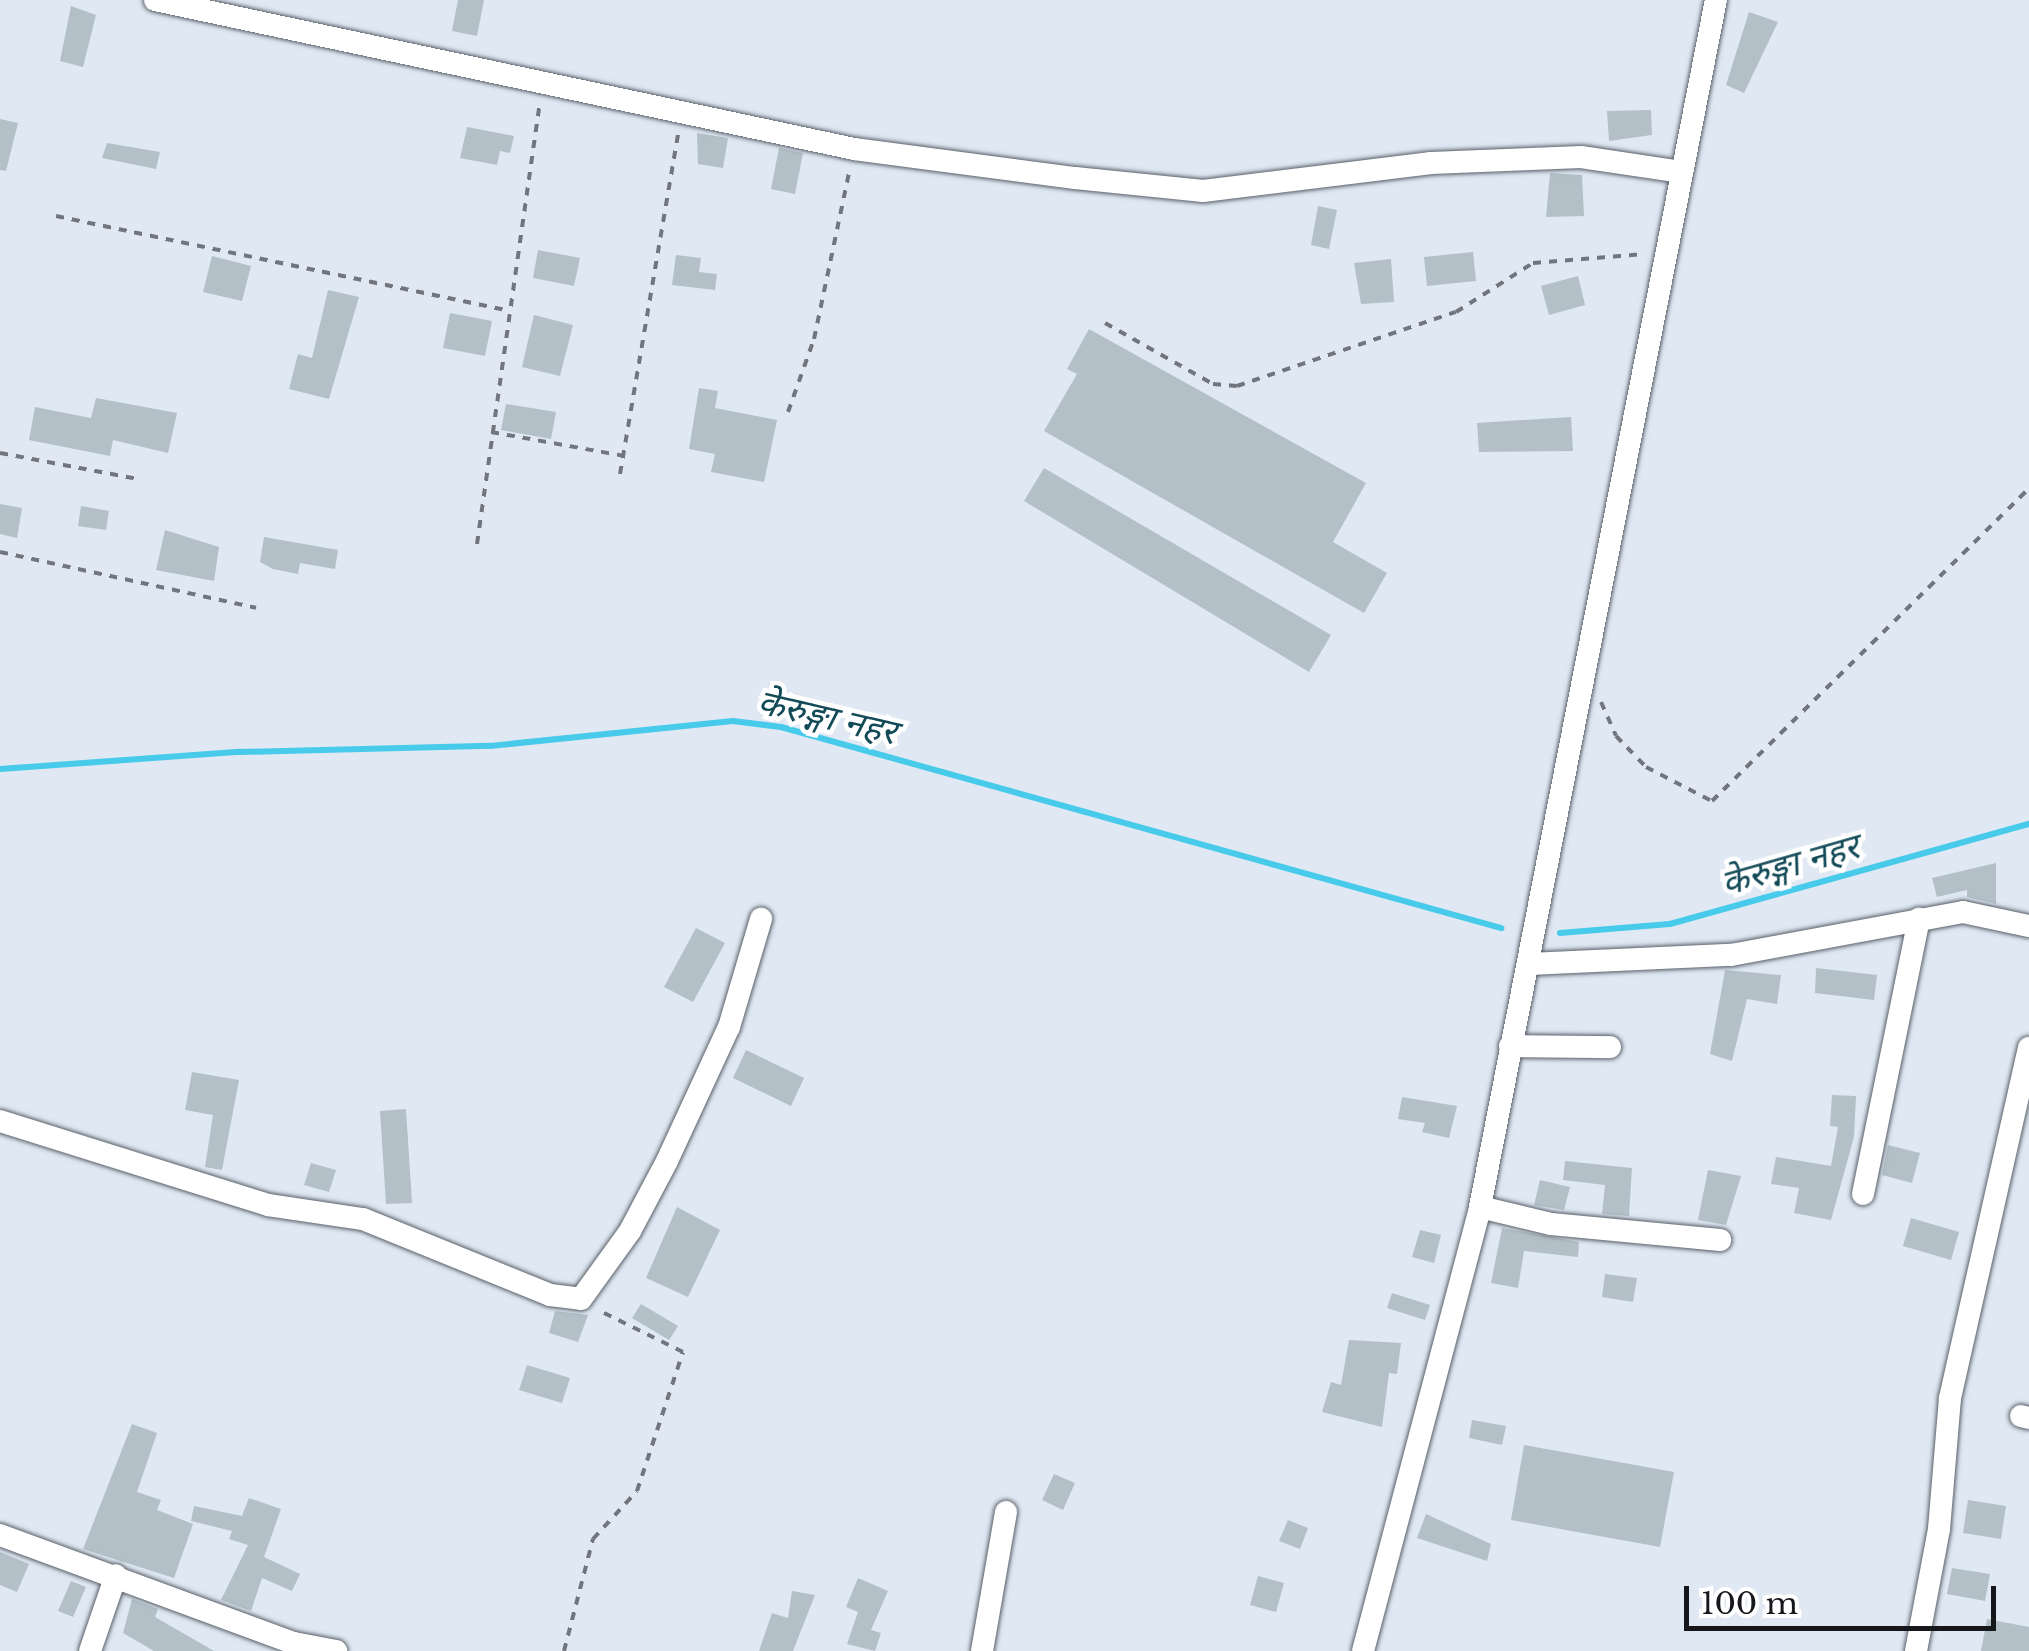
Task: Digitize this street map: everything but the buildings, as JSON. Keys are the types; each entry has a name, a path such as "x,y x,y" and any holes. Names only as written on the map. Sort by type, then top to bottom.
{"street":[{"path":"155,0 542,86 854,148 1203,191 1430,163 1580,157 1681,172"},
{"path":"1362,1651 1480,1207 1716,0"},
{"path":"1529,964 1731,955 1964,912 2029,926"},
{"path":"0,1121 268,1205 363,1219 550,1294 584,1296 667,1161 729,1027 761,919"},
{"path":"1862,1194 1919,919"},
{"path":"1510,1046 1610,1047"},
{"path":"1916,1651 1940,1529 1950,1398 2029,1048"},
{"path":"1480,1207 1551,1224 1720,1240"},
{"path":"982,1651 1006,1512"},
{"path":"0,1535 294,1643 336,1651"},
{"path":"90,1651 116,1576"}],"path":[{"path":"477,544 542,86"},
{"path":"620,474 681,114"},
{"path":"788,412 814,339 854,148"},
{"path":"56,216 509,311"},
{"path":"1104,323 1213,384 1237,386 1456,312 1533,264 1665,253"},
{"path":"490,432 624,456"},
{"path":"0,453 137,479"},
{"path":"1600,700 1616,736 1646,767 1712,801 2029,488"},
{"path":"0,552 256,608"},
{"path":"564,1651 593,1539 637,1490 683,1352 584,1296"}],"waterway":[{"name":"केेरुङ्गा नहर","path":"0,769 239,752 490,746 733,721 781,727 1501,928"},
{"name":"केरुङ्गा नहर","path":"1560,933 1670,924 2029,824"}]}
